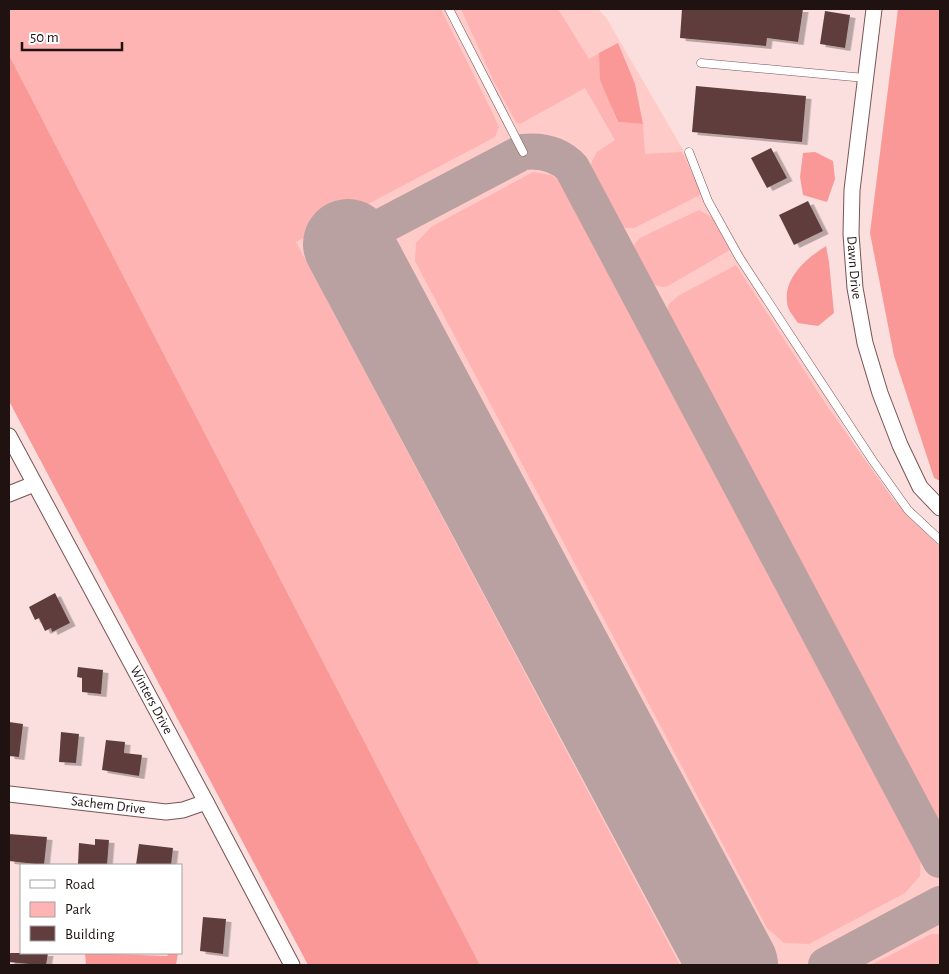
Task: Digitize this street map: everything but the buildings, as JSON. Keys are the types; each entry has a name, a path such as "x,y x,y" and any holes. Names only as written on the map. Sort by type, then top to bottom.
{"street":[{"name":"Dawn Drive","path":"874,9 852,190 851,234 855,288 861,325 880,393 900,445 920,487 940,508"},
{"name":"Winters Drive","path":"9,436 292,965"},
{"path":"9,494 34,484"},
{"name":"Sachem Drive","path":"9,794 166,812 183,810 206,802"}],"lane":[{"path":"449,9 523,152"},
{"path":"701,63 865,78"},
{"path":"689,152 708,201 739,257 873,461 908,510 940,540"}],"shaded area":[{"path":"9,9 598,9 607,19 893,511 940,544 940,965 499,965"},
{"path":"898,9 940,9 940,481 934,478 894,356 870,233"},
{"path":"618,43 635,84 643,124 618,122 600,80 599,53"},
{"path":"9,55 480,965 308,965 9,401"},
{"path":"815,152 833,161 835,179 827,202 803,195 800,177 803,153"},
{"path":"826,246 834,313 818,326 798,323 787,305 789,284 798,269 811,256"},
{"path":"85,954 167,956 168,954 178,954 176,965 86,965"}],"green space":[{"path":"9,9 441,9 499,127 495,137 296,242 680,965 480,965 9,55"},
{"path":"461,9 558,9 589,59 599,53 603,80 617,122 643,124 645,154 682,152 702,194 634,228 626,228 614,222 589,173 597,152 615,140 585,88 520,124 516,122 494,82"},
{"path":"533,172 551,175 570,189 921,855 920,876 905,893 809,944 784,943 767,928 415,261 416,243 431,227"},
{"path":"699,210 713,218 730,250 666,287 658,286 646,279 639,267 634,245 640,238"},
{"path":"736,265 827,406 894,500 940,547 940,831 667,318 668,305 678,296"},
{"path":"931,934 940,934 940,965 871,965"}],"taxiway":[{"path":"348,244 523,152 550,154 562,159 572,168 940,860"},
{"path":"826,965 940,904"}],"runway":[{"path":"348,244 733,965"}]}
